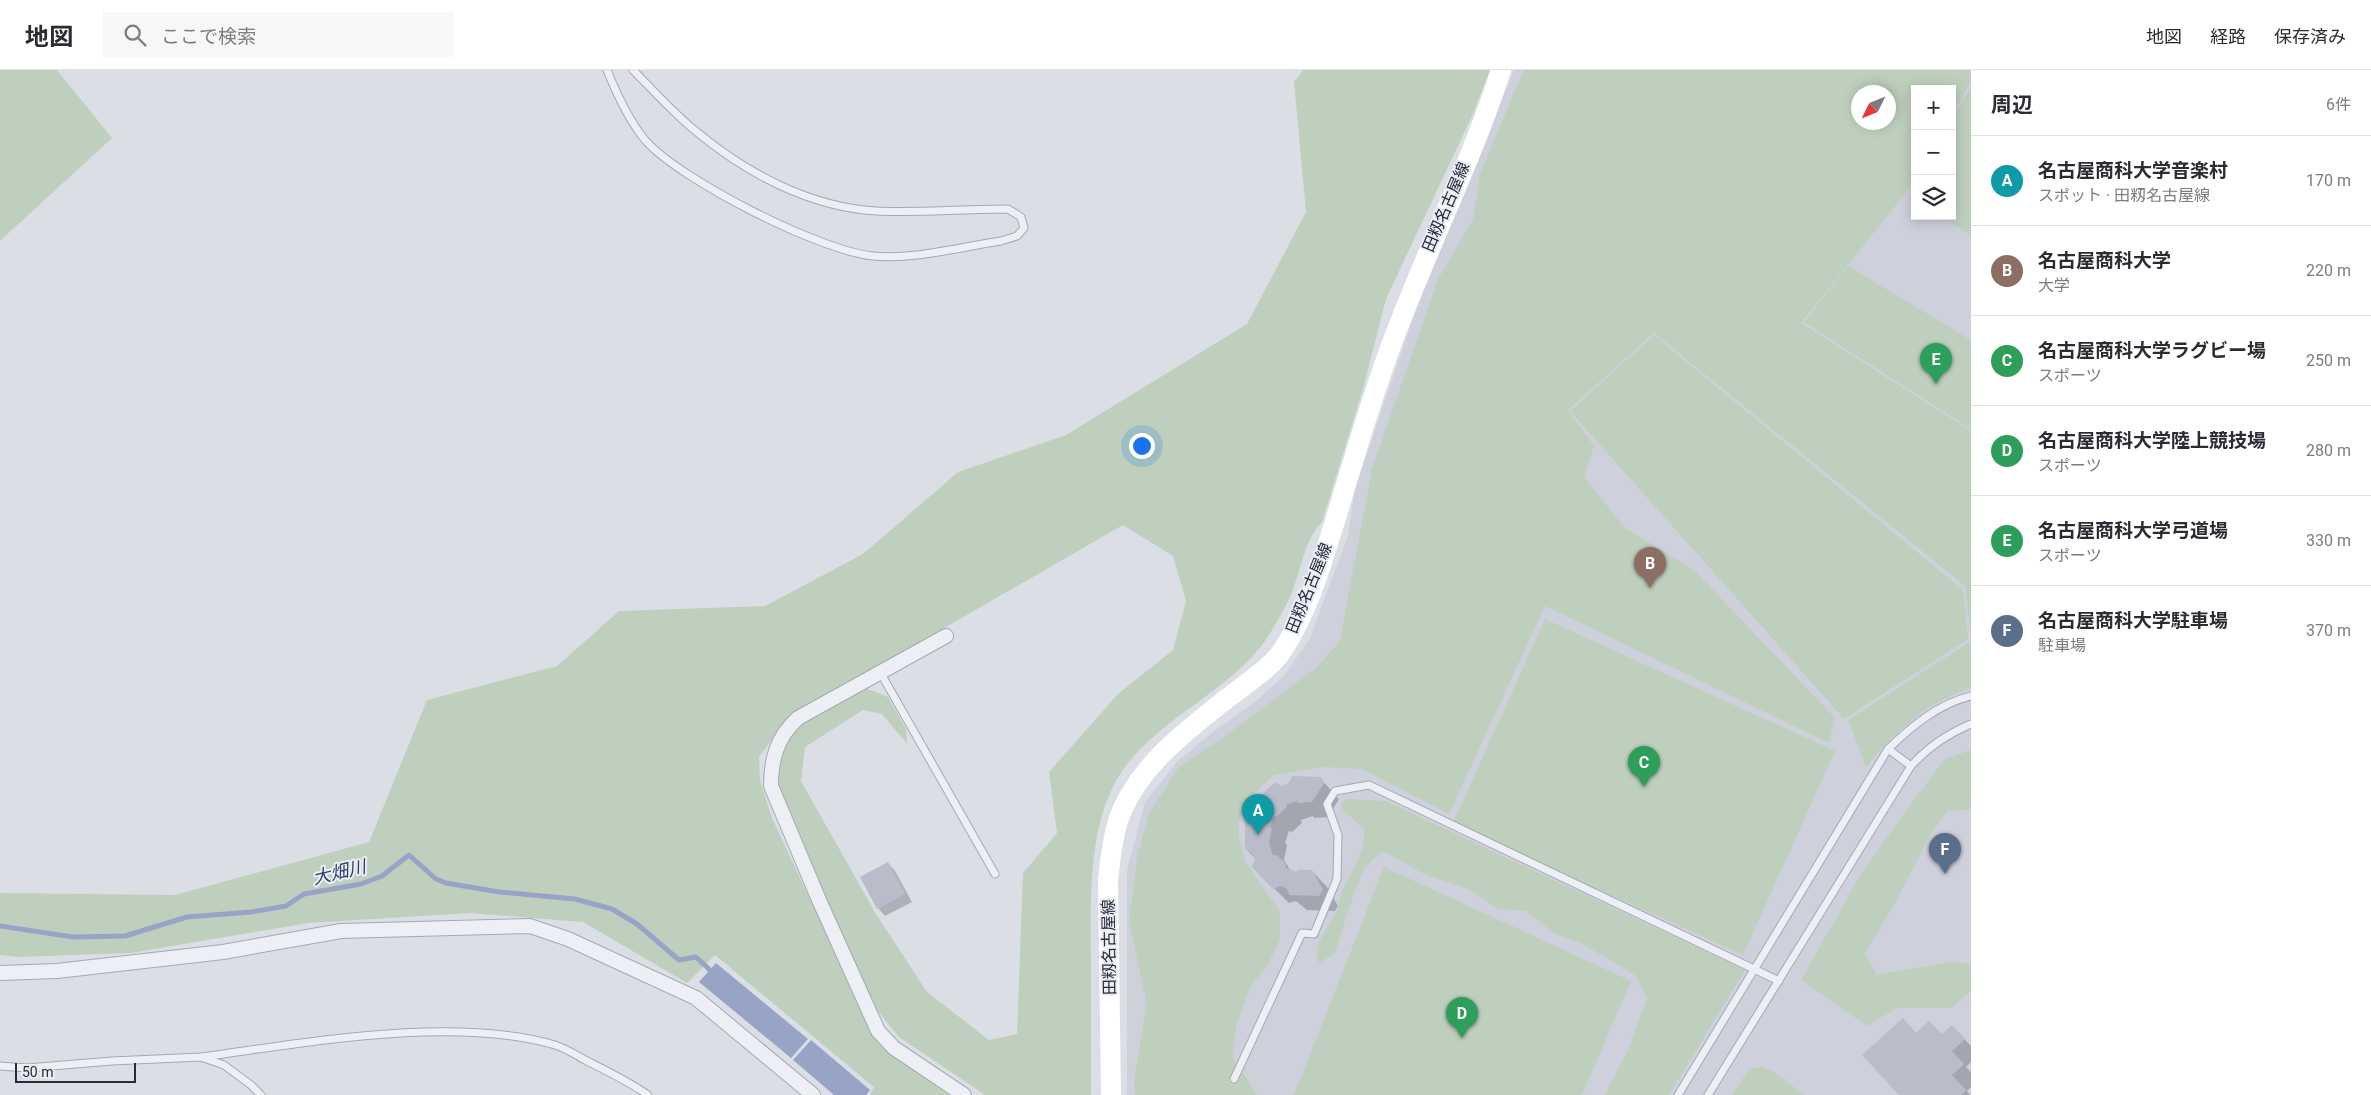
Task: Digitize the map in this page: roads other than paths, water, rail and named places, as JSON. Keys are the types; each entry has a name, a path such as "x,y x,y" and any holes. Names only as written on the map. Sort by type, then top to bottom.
{"main road":[{"name":"田籾名古屋線","path":"1111,1095 1108,880 1111,850 1119,819 1140,780 1184,731 1243,686 1279,655 1301,617 1322,560 1376,386 1406,303 1490,106 1501,70"}],"street":[{"path":"946,636 798,718 785,730 777,746 771,767 771,786 811,883 878,1032 894,1048 964,1095"},
{"path":"0,973 57,971 223,952 341,931 530,926 568,939 696,998 813,1095"}],"lane":[{"path":"607,70 617,96 633,124 660,154 687,174 811,239 848,252 873,256 901,256 1001,242 1017,236 1024,228 1021,217 1008,209 875,211 821,201 784,188 730,157 697,133 632,70"},
{"path":"880,672 995,874"},
{"path":"1678,1095 1888,749 1913,725 1933,712 1971,696"},
{"path":"1708,1095 1911,766 1926,750 1938,741 1971,724"},
{"path":"1888,749 1911,766"},
{"path":"1234,1079 1302,933 1314,934 1337,878 1338,835 1327,804 1335,791 1369,785 1779,981"},
{"path":"0,1066 27,1068 112,1061 201,1057 400,1033 465,1032 519,1037 556,1045 635,1085 648,1095"},
{"path":"201,1057 224,1065 251,1085 260,1095"}],"water":[{"path":"716,963 808,1039 791,1058 699,982"},
{"path":"811,1040 870,1090 866,1095 834,1095 793,1060"}],"waterway":[{"name":"大畑川","path":"0,926 73,937 125,936 187,917 251,912 286,906 304,894 361,884 382,876 409,855 436,879 446,883 499,892 575,899 612,909 637,924 679,960 696,957 711,971"}],"place":[{"name":"名古屋商科大学弓道場","path":"1936,384"},
{"name":"名古屋商科大学","path":"1650,588"},
{"name":"名古屋商科大学ラグビー場","path":"1644,787"},
{"name":"名古屋商科大学音楽村","path":"1258,835"},
{"name":"名古屋商科大学駐車場","path":"1945,874"},
{"name":"名古屋商科大学陸上競技場","path":"1462,1038"}]}
